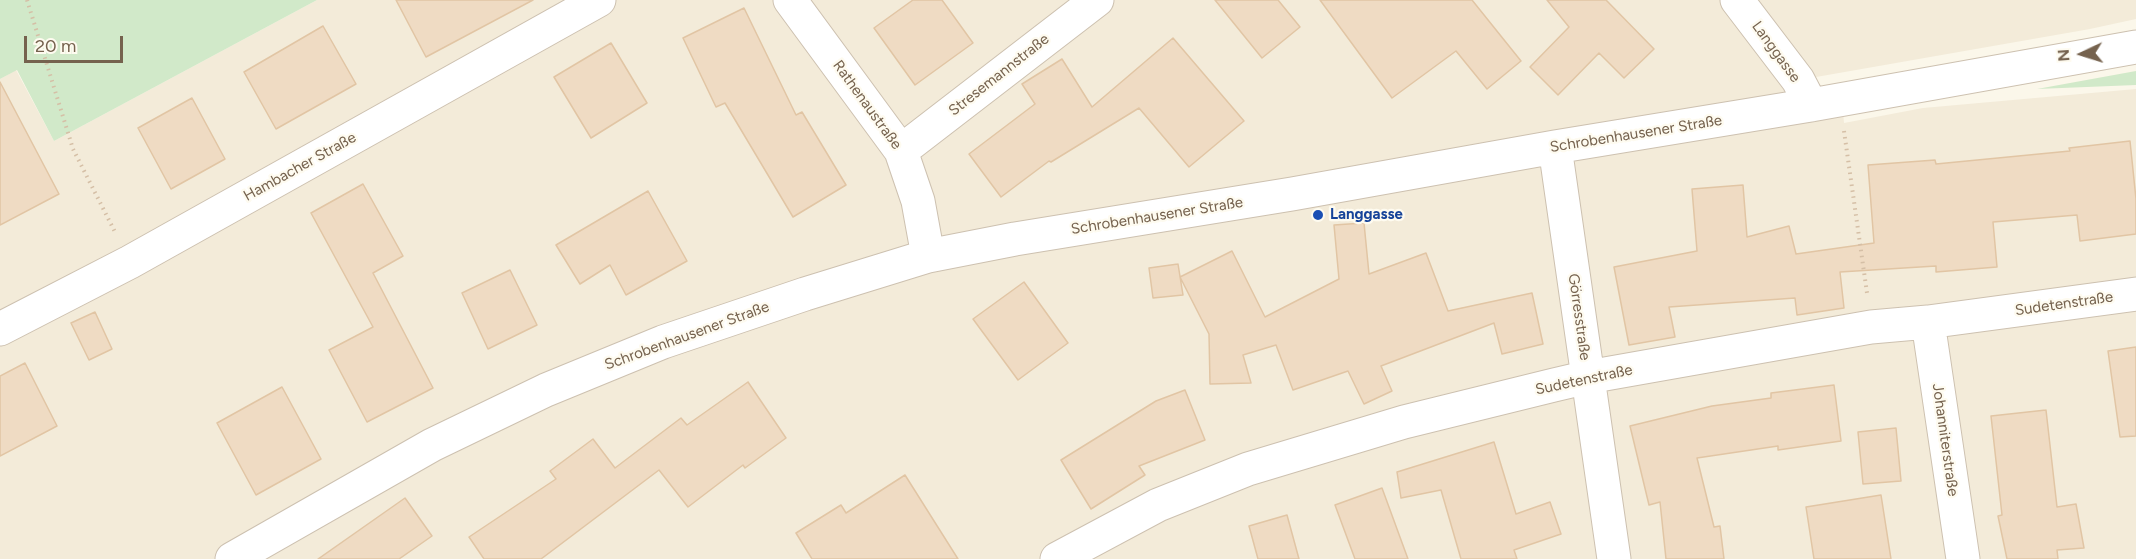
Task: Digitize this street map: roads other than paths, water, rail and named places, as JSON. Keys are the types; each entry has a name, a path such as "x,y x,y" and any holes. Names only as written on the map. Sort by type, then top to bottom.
{"street":[{"name":"Hambacher Straße","path":"0,329 130,262 599,0"},
{"name":"Rathenaustraße","path":"790,0 901,150 918,201 928,256"},
{"name":"Stresemannstraße","path":"901,150 1097,0"},
{"name":"Langgasse","path":"1737,0 1798,81 1827,102"},
{"name":"Schrobenhausener Straße","path":"232,559 432,445 546,390 663,342 805,294 928,256 1015,239 1292,194 2136,47"},
{"name":"Görresstraße","path":"1555,147 1614,559"},
{"name":"Sudetenstraße","path":"1057,559 1158,505 1248,469 1404,422 1588,377 1871,327 1928,322 2136,294"},
{"name":"Johanniterstraße","path":"1928,322 1963,559"}],"place":[{"name":"Langgasse","path":"1318,215"}]}
